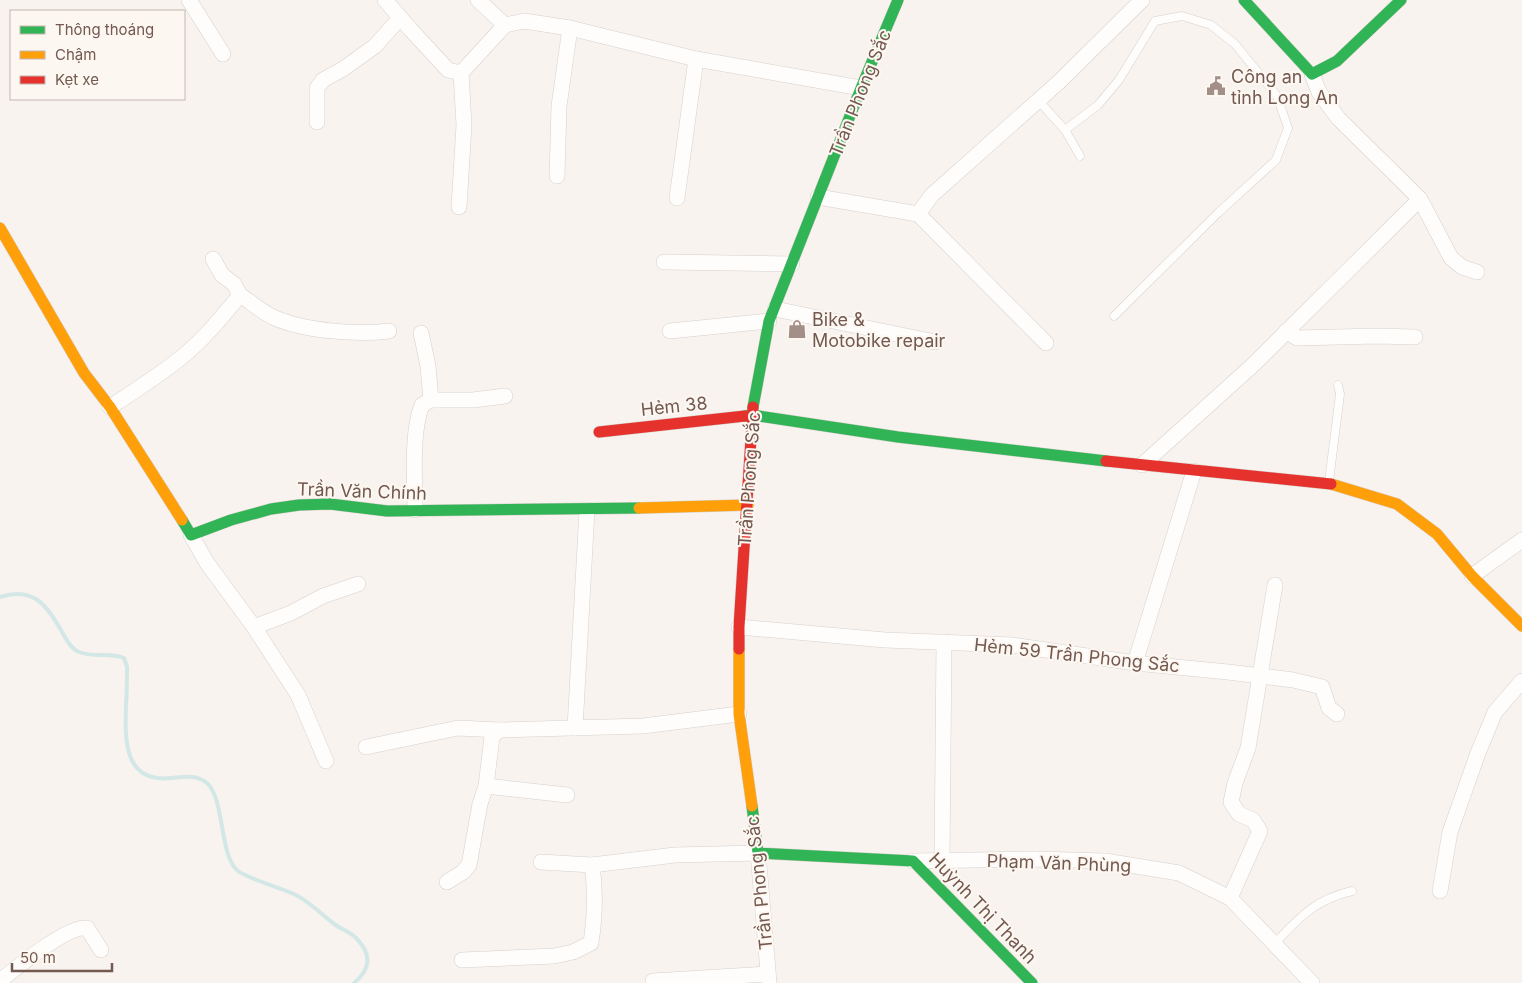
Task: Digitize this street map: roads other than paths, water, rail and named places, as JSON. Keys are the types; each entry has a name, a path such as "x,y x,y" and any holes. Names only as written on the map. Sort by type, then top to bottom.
{"street":[{"path":"190,0 223,54"},
{"path":"478,0 505,25"},
{"name":"Trần Phong Sắc","path":"769,979 758,853 739,714 739,627 748,505 752,415 772,315 861,88 898,0"},
{"path":"918,214 932,195 1038,100 1142,0"},
{"path":"1244,0 1312,74 1319,92 1338,118 1420,199 1452,258 1462,268 1477,272"},
{"path":"1312,74 1337,62 1401,0"},
{"path":"390,2 400,18 448,70 461,73"},
{"path":"317,122 317,88 323,80 344,69 375,46 400,18"},
{"path":"459,207 464,125 461,73 505,25 524,21 570,28 696,59 861,88"},
{"path":"557,176 558,106 570,28"},
{"path":"677,198 696,59"},
{"path":"818,197 918,214 1046,343"},
{"path":"1142,465 1253,365 1420,199"},
{"path":"0,228 84,373 110,407 191,535 206,563 254,627 298,695 326,761"},
{"path":"213,259 222,274 234,284 240,295 275,318 314,329 369,333 389,331"},
{"path":"664,262 792,264"},
{"path":"110,407 146,384 183,356 215,325 240,295"},
{"path":"670,331 772,315 934,342"},
{"path":"1286,331 1297,338 1415,337"},
{"path":"421,333 428,366 432,400"},
{"path":"415,510 416,443 418,414 422,405 432,400 473,400 505,396"},
{"name":"Hẻm 38","path":"599,432 752,415 898,437 1194,471 1328,483 1397,504 1437,534 1472,576 1522,626"},
{"path":"1135,663 1194,471"},
{"name":"Trần Văn Chính","path":"191,535 231,520 299,504 330,504 387,511 587,510 748,505"},
{"path":"575,728 587,510"},
{"path":"1472,576 1522,540"},
{"path":"254,627 291,613 323,596 358,584"},
{"path":"1230,898 1260,831 1253,820 1239,814 1231,802 1235,783 1248,748 1275,585"},
{"name":"Hẻm 59 Trần Phong Sắc","path":"739,627 885,640 1012,645 1135,663 1293,680 1322,687 1329,708 1337,714"},
{"path":"942,861 944,642"},
{"path":"1440,891 1450,832 1478,753 1495,712 1522,681"},
{"path":"366,747 458,728 499,730 643,726 739,714"},
{"path":"447,882 463,872 469,865 480,804 486,786 492,737 499,730"},
{"path":"486,786 568,795"},
{"path":"541,862 592,865 675,855 758,853"},
{"name":"Huỳnh Thị Thanh","path":"758,853 913,861 1032,983"},
{"name":"Phạm Văn Phùng","path":"913,861 1036,859 1105,861 1179,873 1230,898 1312,983"},
{"path":"462,960 554,956 573,952 591,943 595,918 595,885 592,865"},
{"path":"0,981 50,944 80,927 87,928 101,950"},
{"path":"653,982 769,979"}],"lane":[{"path":"1065,130 1098,105 1119,80 1155,21 1182,16 1211,25 1235,44 1277,96 1288,128 1276,160 1218,213 1114,316"},
{"path":"1038,100 1065,130 1080,156"},
{"path":"1328,483 1340,394 1338,385"},
{"path":"1274,944 1309,908 1352,891"}],"waterway":[{"path":"0,597 22,594 38,600 51,614 69,644 79,652 90,655 113,655 124,658 127,667 127,744 135,766 155,778 194,777 207,783 217,801 228,853 232,864 238,871 299,897 334,924 354,936 361,944 367,956 366,967 360,978 354,983"}],"place":[{"name":"Công an tỉnh Long An","path":"1216,86"},
{"name":"Bike & Motobike repair","path":"797,329"}]}
